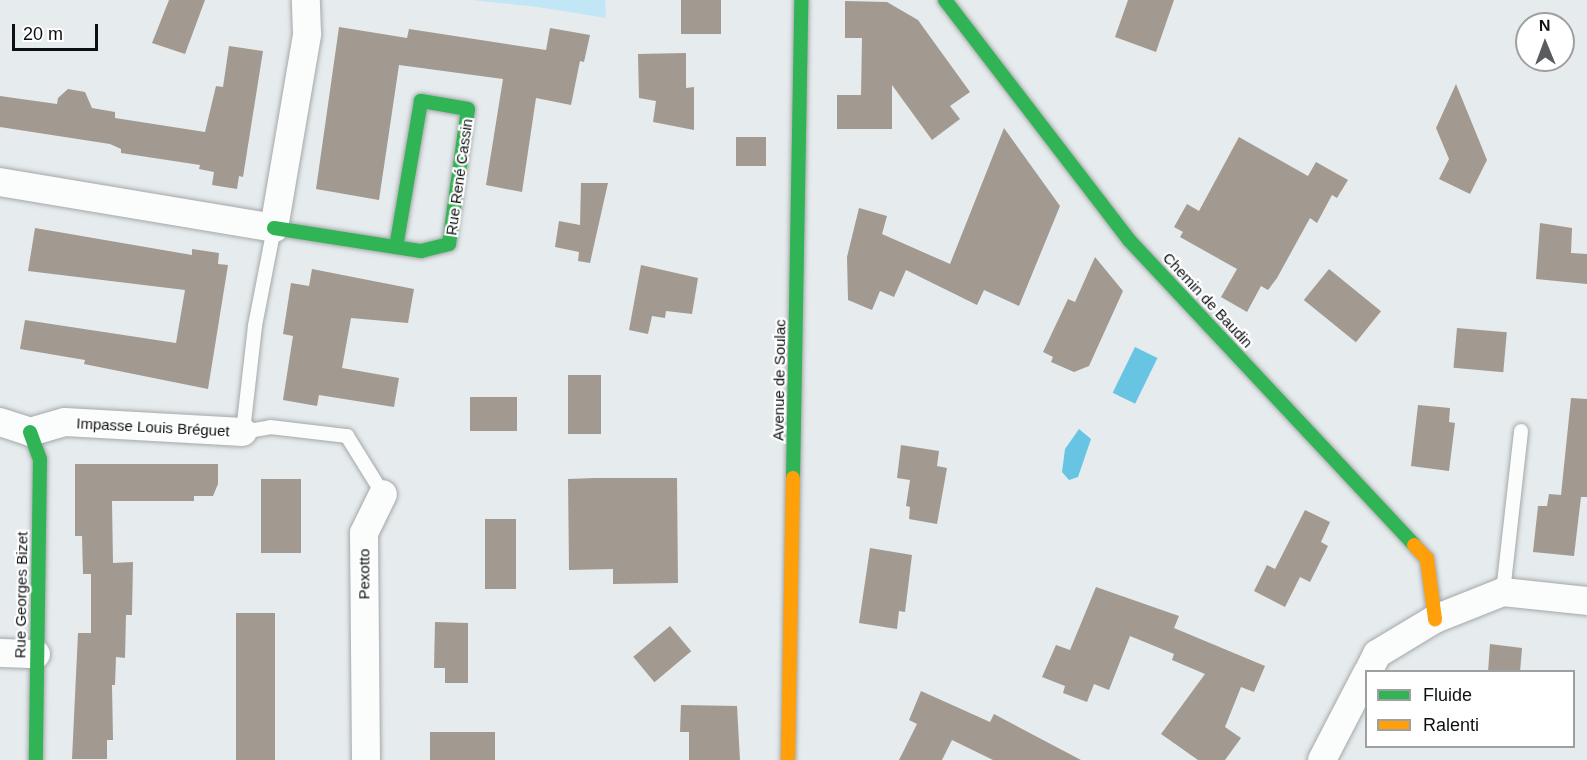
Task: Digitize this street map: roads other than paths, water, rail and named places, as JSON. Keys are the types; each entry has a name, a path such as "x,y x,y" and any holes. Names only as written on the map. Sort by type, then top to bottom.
{"street":[{"path":"274,228 307,34 306,0"},
{"name":"Avenue de Soulac","path":"788,760 801,0"},
{"name":"Chemin de Baudin","path":"945,0 1129,240 1427,559 1434,619"},
{"name":"Rue René Cassin","path":"0,182 274,228 421,251 449,244 468,109 421,101 396,247"},
{"path":"0,422 30,432"},
{"name":"Impasse Louis Bréguet","path":"30,432 65,422 243,432"},
{"name":"Rue Georges Bizet","path":"30,432 40,459 36,760"},
{"name":"Pexotto","path":"366,760 364,533 383,494"},
{"path":"1369,670 1377,654 1434,619 1503,592 1587,601"},
{"path":"0,653 36,654"},
{"path":"1322,760 1365,677"}],"lane":[{"name":"Impasse Louis Bréguet","path":"243,432 255,326 274,228"},
{"name":"Pexotto","path":"243,432 270,427 347,436 383,494"},
{"path":"1503,592 1521,431"}],"water":[{"path":"1135,347 1157,358 1135,404 1113,393"},
{"path":"1079,429 1091,439 1078,477 1069,480 1062,472 1065,449"}]}
